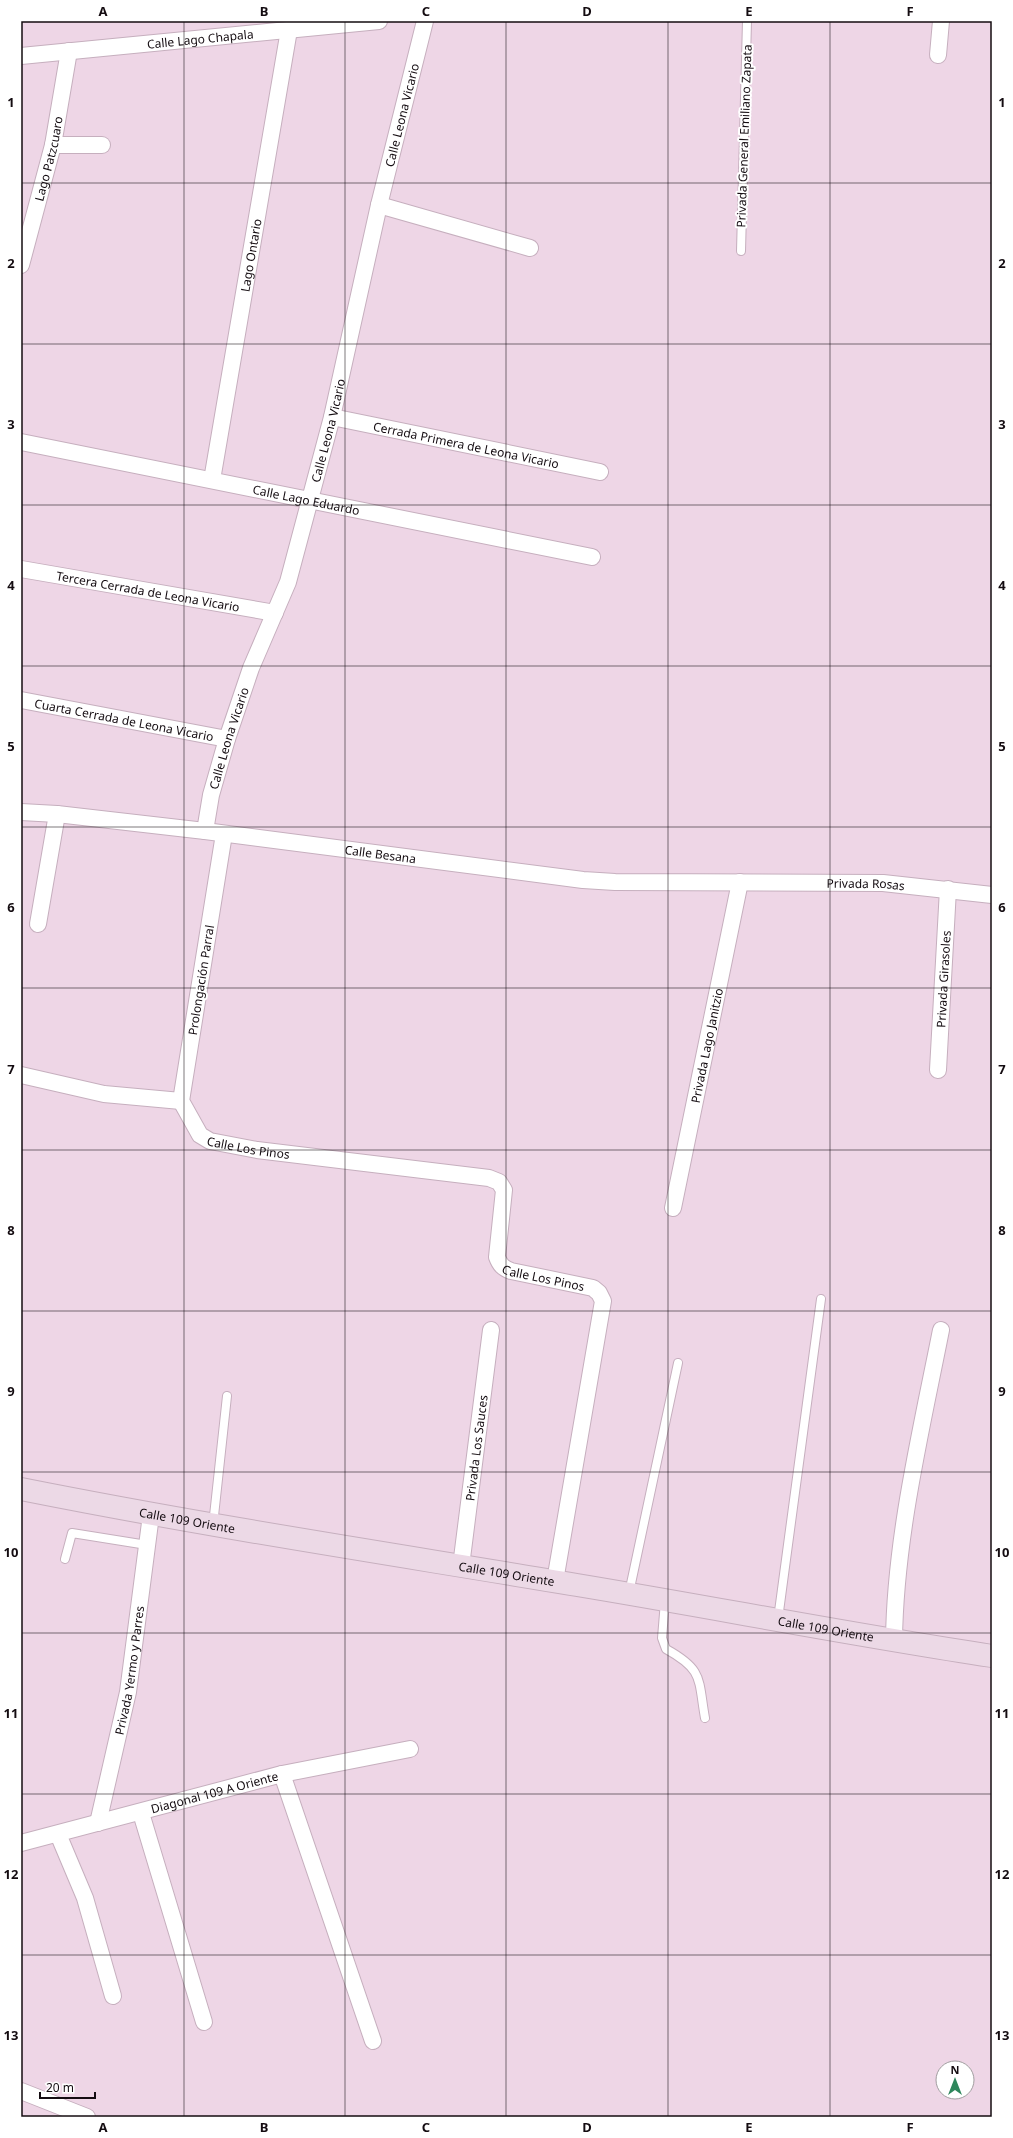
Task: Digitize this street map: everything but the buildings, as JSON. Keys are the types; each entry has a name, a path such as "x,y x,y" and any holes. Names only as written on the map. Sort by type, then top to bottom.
{"street":[{"name":"Calle Lago Chapala","path":"21,56 379,21"},
{"name":"Calle Leona Vicario","path":"205,831 211,795 228,739 251,668 288,582 310,501 332,417 379,205 425,21"},
{"path":"938,55 941,21"},
{"name":"Lago Ontario","path":"212,480 289,30"},
{"name":"Lago Patzcuaro","path":"21,265 53,145 69,51"},
{"path":"53,145 102,145"},
{"path":"379,205 530,248"},
{"name":"Cerrada Primera de Leona Vicario","path":"332,417 600,472"},
{"name":"Calle Lago Eduardo","path":"21,442 310,501 592,556"},
{"name":"Tercera Cerrada de Leona Vicario","path":"21,569 275,613"},
{"name":"Cuarta Cerrada de Leona Vicario","path":"21,700 228,739"},
{"name":"Calle Besana","path":"21,812 57,814 205,831 583,880 615,882 740,882"},
{"path":"38,924 57,814"},
{"name":"Prolongación Parral","path":"181,1101 224,834"},
{"name":"Privada Rosas","path":"740,882 882,883 992,894"},
{"name":"Privada Lago Janitzio","path":"673,1208 740,882"},
{"name":"Privada Girasoles","path":"938,1070 948,889"},
{"path":"21,1075 104,1094 181,1101"},
{"name":"Calle Los Pinos","path":"181,1101 200,1135 210,1141 257,1150 489,1178 499,1182 504,1190 497,1257 499,1264 504,1268 593,1288 599,1293 603,1301 555,1581"},
{"name":"Privada Los Sauces","path":"461,1566 491,1330"},
{"path":"894,1641 894,1599 901,1551 941,1330"},
{"name":"Calle 109 Oriente","path":"21,1489 151,1515 555,1581 894,1641 992,1656"},
{"name":"Privada Yermo y Parres","path":"98,1823 128,1692 151,1515"},
{"name":"Diagonal 109 A Oriente","path":"21,1843 141,1813 282,1774 410,1749"},
{"path":"282,1774 373,2041"},
{"path":"141,1813 204,2022"},
{"path":"58,1834 85,1898 112,1996"},
{"path":"21,2091 87,2117"}],"lane":[{"name":"Privada General Emiliano Zapata","path":"741,251 748,21"},
{"path":"778,1620 821,1299"},
{"path":"629,1594 678,1362"},
{"path":"213,1525 228,1396"},
{"path":"66,1559 72,1533 147,1545"},
{"path":"665,1600 662,1638 666,1649 686,1659 697,1672 705,1718"}]}
